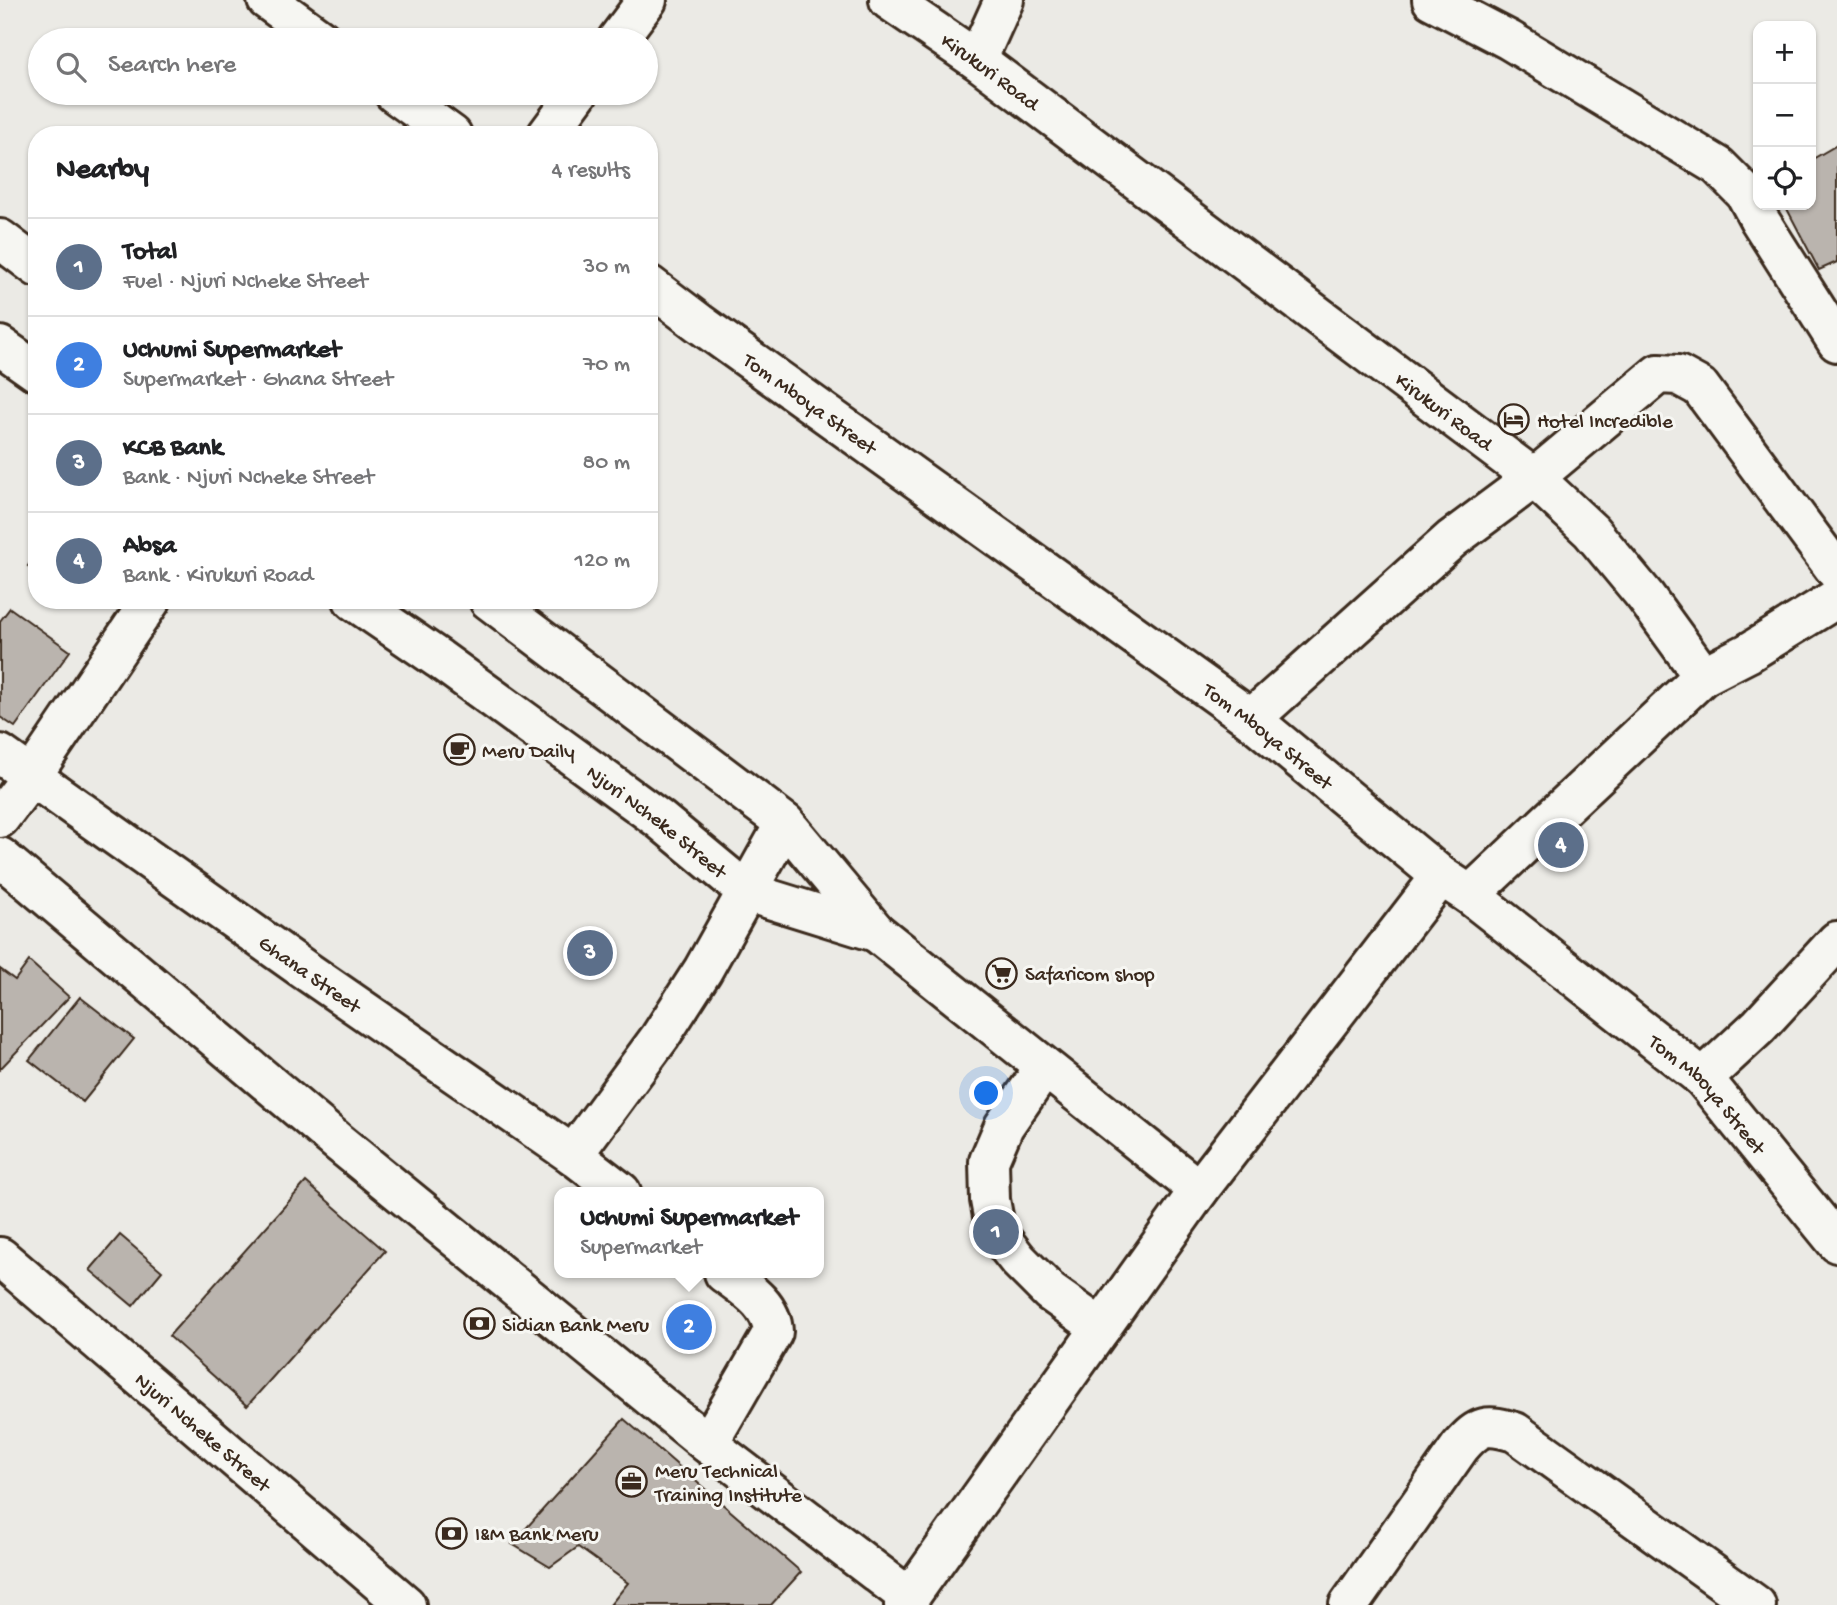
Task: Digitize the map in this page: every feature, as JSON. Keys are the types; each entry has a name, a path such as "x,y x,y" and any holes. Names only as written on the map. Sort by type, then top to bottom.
{"street":[{"path":"267,0 306,28"},
{"path":"626,28 646,0"},
{"name":"Kirukuri Road","path":"890,0 977,60 1534,478 1591,531 1645,596 1703,676"},
{"path":"977,60 1004,0"},
{"path":"1432,0 1508,40 1718,166 1745,193 1837,342"},
{"path":"411,105 440,126"},
{"path":"554,126 570,105"},
{"path":"0,239 28,260"},
{"name":"Tom Mboya Street","path":"658,292 1251,719 1456,886 1703,1078 1837,1243"},
{"path":"0,346 28,366"},
{"path":"1251,719 1452,539 1534,478 1658,374 1678,375 1700,387 1837,572"},
{"path":"0,857 338,1142 708,1444 907,1601 1199,1190 1456,886 1703,676 1748,653 1837,598"},
{"path":"0,818 31,777 145,609"},
{"name":"Njuri Ncheke Street","path":"366,609 648,811 747,892 876,932"},
{"name":"Njuri Ncheke Street","path":"501,609 785,823 876,932 1199,1190"},
{"name":"Ghana Street","path":"0,754 302,968 573,1155 615,1187"},
{"path":"573,1155 667,1026 703,970 785,823"},
{"path":"1703,1078 1758,1027 1837,941"},
{"path":"1044,1068 1004,1126 989,1161 990,1200 996,1232 1018,1260 1050,1292 1101,1328"},
{"name":"Njuri Ncheke Street","path":"0,1257 406,1605"},
{"path":"708,1444 773,1332 773,1321 766,1308 730,1278"},
{"path":"1349,1605 1460,1447 1474,1430 1491,1426 1515,1432 1756,1605"}],"building":[{"path":"1837,145 1837,262 1819,270 1788,210 1816,210 1816,157"},
{"path":"10,608 70,651 15,727 0,717 0,621"},
{"path":"29,961 69,997 0,1069 0,969 15,980"},
{"path":"80,997 134,1039 83,1102 29,1060"},
{"path":"306,1182 385,1251 247,1406 169,1336"},
{"path":"120,1235 162,1271 133,1306 90,1270"},
{"name":"Meru Technical Training Institute","path":"624,1419 801,1572 771,1605 610,1605 628,1583 578,1547 550,1567 512,1544"}],"place":[{"name":"Hotel Incredible","path":"1514,420"},
{"name":"Meru Daily","path":"459,750"},
{"name":"Absa","path":"1561,845"},
{"name":"KCB Bank","path":"590,953"},
{"name":"Safaricom shop","path":"1002,973"},
{"name":"Total","path":"996,1232"},
{"name":"Sidian Bank Meru","path":"479,1324"},
{"name":"Uchumi Supermarket","path":"689,1327"},
{"name":"Meru Technical Training Institute","path":"632,1482"},
{"name":"I&M Bank Meru","path":"452,1533"}]}
